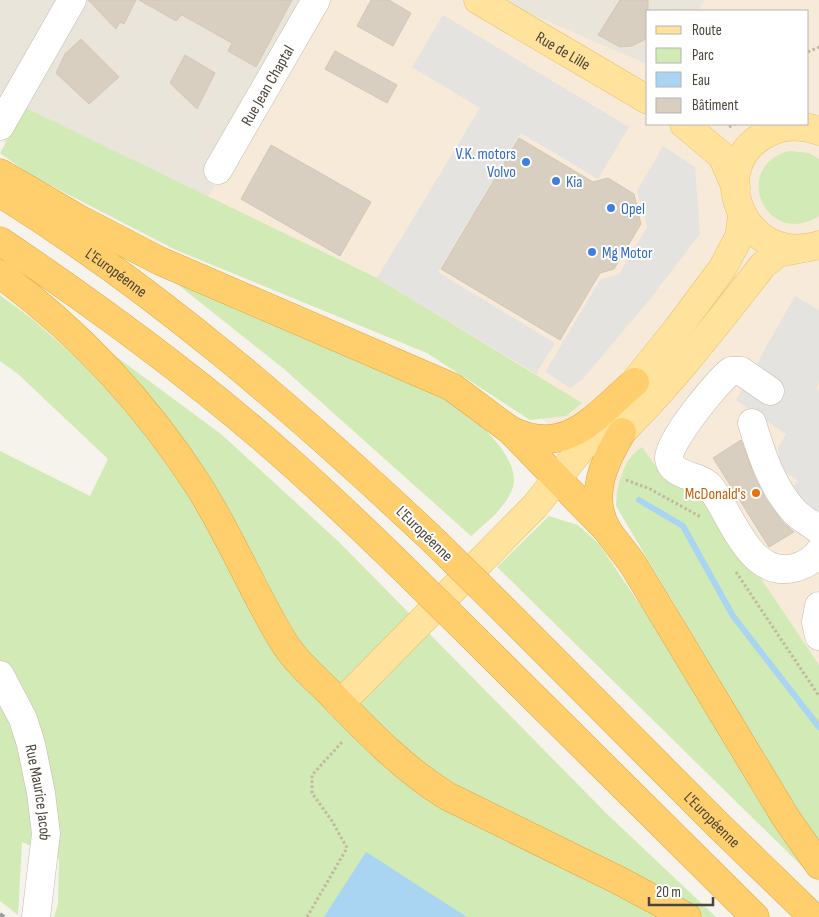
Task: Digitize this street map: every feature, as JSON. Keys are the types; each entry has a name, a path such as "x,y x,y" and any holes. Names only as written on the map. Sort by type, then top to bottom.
{"highway":[{"path":"9,188 79,219 160,261 432,376 473,401 510,430 607,530 634,566 786,818 819,865"},
{"name":"L'Européenne","path":"9,188 227,357 345,458 433,540 717,824 813,917"},
{"path":"0,241 107,314 209,393 311,481 406,571 755,917"},
{"path":"0,274 77,338 151,418 175,450 217,516 284,642 294,656 360,724 410,771 447,796 620,880 687,917"},
{"path":"510,430 543,440 572,434 584,427 635,382"},
{"path":"607,530 598,494 602,470 622,432"}],"main road":[{"name":"Rue de Lille","path":"478,0 646,99"},
{"path":"561,481 728,259 739,236 742,216 736,188 722,156 685,125"},
{"path":"699,125 733,138 761,138"},
{"path":"736,188 742,160 761,138 776,130 793,127 819,131"},
{"path":"742,216 754,232 770,243 809,247"},
{"path":"340,704 535,506 561,481 622,432 687,362 763,265 778,253 809,247"}],"street":[{"path":"0,126 72,0"},
{"name":"Rue Jean Chaptal","path":"218,170 316,0"},
{"path":"770,391 741,371 736,370 726,374 677,436 669,453 669,461 679,472 706,482 751,552 766,567 789,569 802,566 810,562 819,552"},
{"path":"752,422 762,458 787,502 795,512 819,530"},
{"path":"819,606 816,622 819,636"},
{"name":"Rue Maurice Jacob","path":"0,675 23,719 32,744 41,793 46,834 36,917"}],"path":[{"path":"602,470 650,489 708,521"},
{"path":"735,571 819,696"},
{"path":"307,917 347,848 332,821 312,793 312,775 360,724"}],"shaded area":[{"path":"0,0 329,0 176,250 29,174 0,136"},
{"path":"327,0 498,0 646,64 646,125 809,125 809,10 700,10 705,0 819,0 819,823 629,511 543,419 427,353 176,250"},
{"path":"498,0 705,0 700,10 646,10 646,64"},
{"path":"443,15 629,127 598,179 521,133 438,272 555,343 536,374 377,278 480,108 412,67"},
{"path":"663,146 695,167 700,234 650,299 582,380 570,388 545,372 600,280 619,274 647,227 637,191"},
{"path":"795,296 819,310 819,383 816,388 819,390 819,512 789,493 798,480 781,470 778,448 786,434 736,400"}],"green space":[{"path":"26,108 377,278 582,403 566,416 530,420 427,353 176,250 29,174 0,153"},
{"path":"789,151 809,153 819,159 819,216 800,223 784,222 771,214 762,202 759,187 761,173 771,160"},
{"path":"157,268 425,381 467,413 498,444 508,459 514,475 509,497 494,515 471,536 284,369"},
{"path":"0,295 31,318 72,354 91,338 221,434 339,542 607,814 716,917 54,917 58,904 59,859 22,842 18,915 0,901 0,451 90,496 108,459 18,374 0,361"},
{"path":"642,447 657,468 703,492 819,665 819,840 792,803 616,506 622,473 630,458"},
{"path":"549,516 578,525 599,544 705,701 796,853 819,883 497,567"}],"water":[{"path":"366,852 467,917 324,917"}],"building":[{"path":"88,0 136,0 124,24 120,22 116,29"},
{"path":"139,0 292,0 256,67 228,51 232,43 182,15 176,21"},
{"path":"371,0 389,0 411,13 393,46 357,26"},
{"path":"620,0 648,0 646,37 644,40 632,46 620,47 598,35"},
{"path":"81,39 119,77 89,104 56,73 65,54"},
{"path":"335,51 397,85 387,103 325,69"},
{"path":"185,55 215,73 197,109 170,83"},
{"path":"519,138 593,182 608,178 634,194 641,224 614,269 600,273 560,340 441,269"},
{"path":"271,145 371,202 340,256 241,199"},
{"name":"McDonald's","path":"741,440 754,475 766,499 782,521 794,532 769,547 713,458"}],"waterway":[{"path":"639,500 683,526 733,616 819,727"}],"railway":[{"path":"0,914 4,917"}],"place":[{"name":"V.K. motors Volvo","path":"526,162"},
{"name":"Kia","path":"556,181"},
{"name":"Opel","path":"611,208"},
{"name":"Mg Motor","path":"592,252"},
{"name":"McDonald's","path":"756,493"}]}
